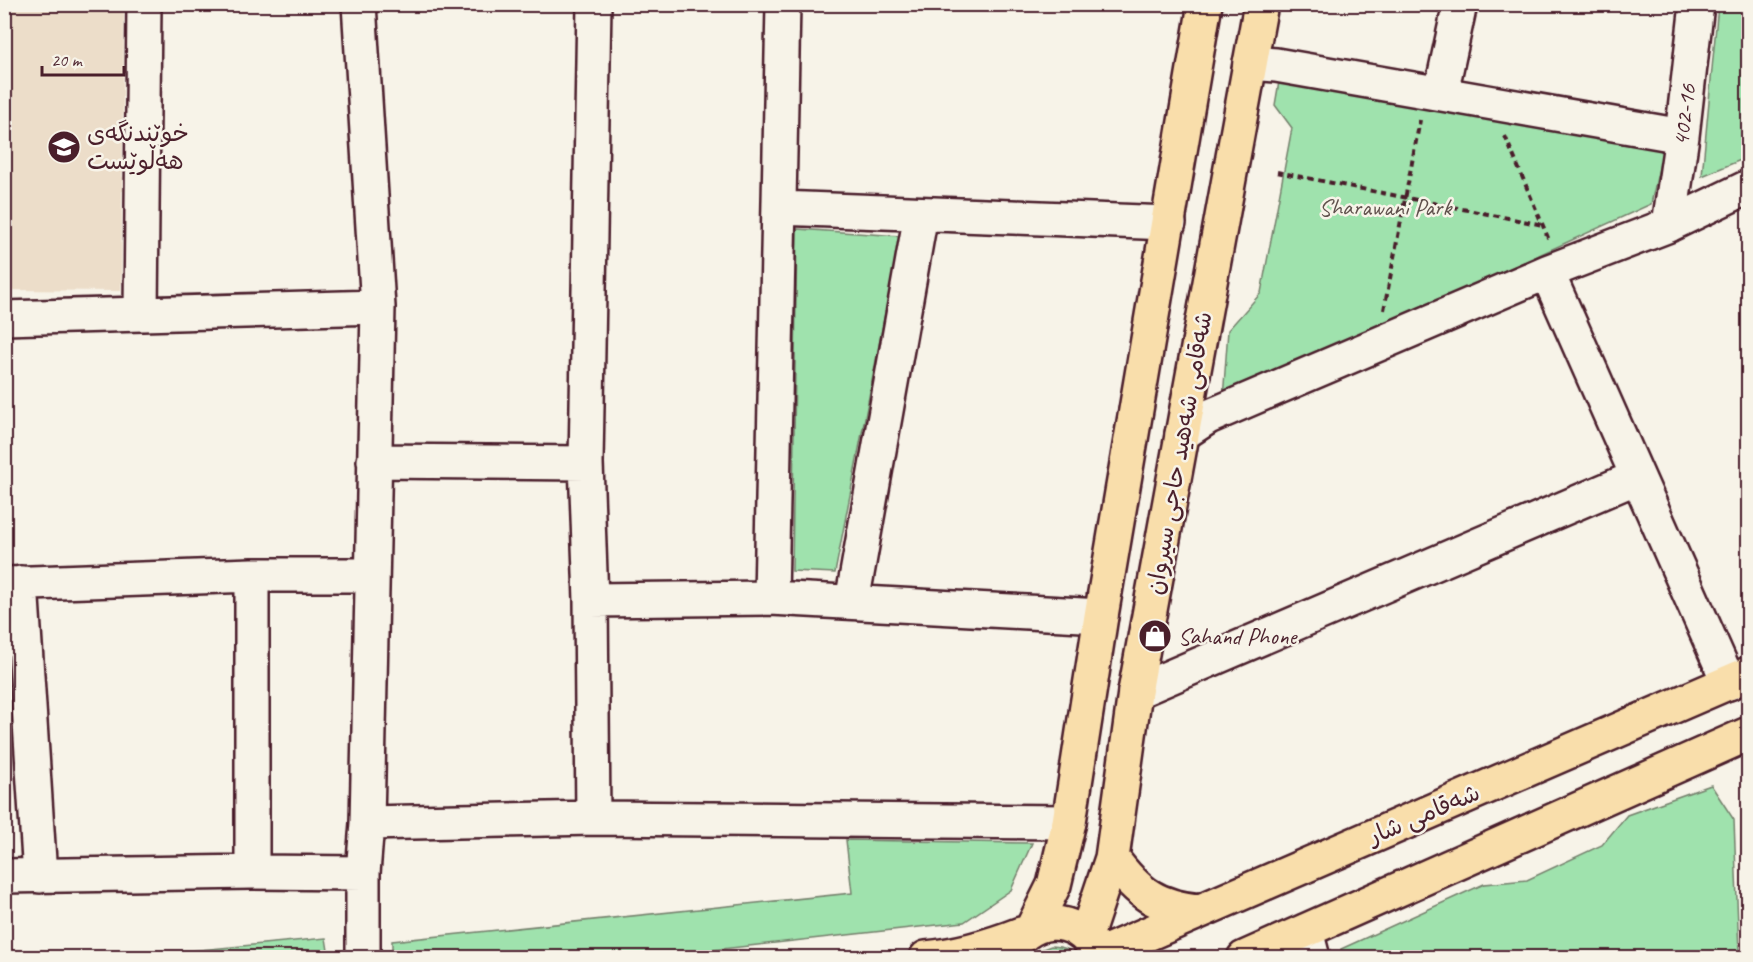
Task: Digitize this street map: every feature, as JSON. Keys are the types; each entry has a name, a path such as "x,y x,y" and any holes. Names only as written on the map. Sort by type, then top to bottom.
{"main road":[{"name":"شەقامی شەهید حاجی سیروان","path":"1020,940 1054,885 1069,822 1101,616 1205,4"},
{"name":"شەقامی شەهید حاجی سیروان","path":"1095,949 1112,858 1135,692 1261,4"},
{"name":"شەقامی شار","path":"1095,949 1200,911 1738,678"},
{"path":"1244,957 1310,944 1749,734"},
{"path":"1112,858 1129,880 1145,895 1178,909 1200,911"},
{"path":"926,957 949,956 1020,940 1046,923 1060,923 1074,928 1095,949"}],"street":[{"path":"141,314 144,4"},
{"path":"358,4 378,307 367,823 363,873 363,957"},
{"path":"593,818 591,600 586,463 594,4"},
{"path":"771,598 783,4"},
{"path":"1431,105 1460,4"},
{"name":"402-16","path":"1669,225 1697,4"},
{"path":"1251,63 1431,105 1682,136"},
{"path":"1182,434 1208,417 1549,261 1669,225 1747,193"},
{"path":"779,208 1169,223"},
{"path":"852,602 921,214"},
{"path":"1549,261 1637,477 1738,678"},
{"path":"4,318 378,307"},
{"path":"374,461 586,463"},
{"path":"1135,692 1637,477"},
{"path":"40,876 13,584 252,575 372,575"},
{"path":"252,575 252,872"},
{"path":"591,600 771,598 1101,616"},
{"path":"367,823 593,818 1069,822"},
{"path":"4,876 252,872 363,873"}],"path":[{"path":"1384,314 1406,198 1431,105"},
{"path":"1501,128 1543,225 1549,261"},
{"path":"1276,172 1543,225"}],"shaded area":[{"name":"خوێندنگەی هەڵوێست","path":"5,4 124,5 121,291 5,290"}],"green space":[{"path":"1718,5 1748,5 1748,157 1702,176"},
{"name":"Sharawani Park","path":"1280,76 1663,150 1651,204 1223,399 1228,330 1261,293 1292,128 1275,105"},
{"path":"797,229 900,236 835,573 792,571"},
{"path":"1711,785 1734,820 1739,953 1704,958 1342,957 1341,949 1484,884 1527,880 1602,845 1627,815"},
{"path":"846,840 1032,843 1011,890 964,922 650,957 392,957 392,941 852,893"},
{"path":"326,938 329,957 125,957"},
{"path":"1051,946 1065,948 1076,957 1033,957 1040,950"}],"place":[{"name":"خوێندنگەی هەڵوێست","path":"64,147"},
{"name":"Sahand Phone","path":"1155,636"}]}
